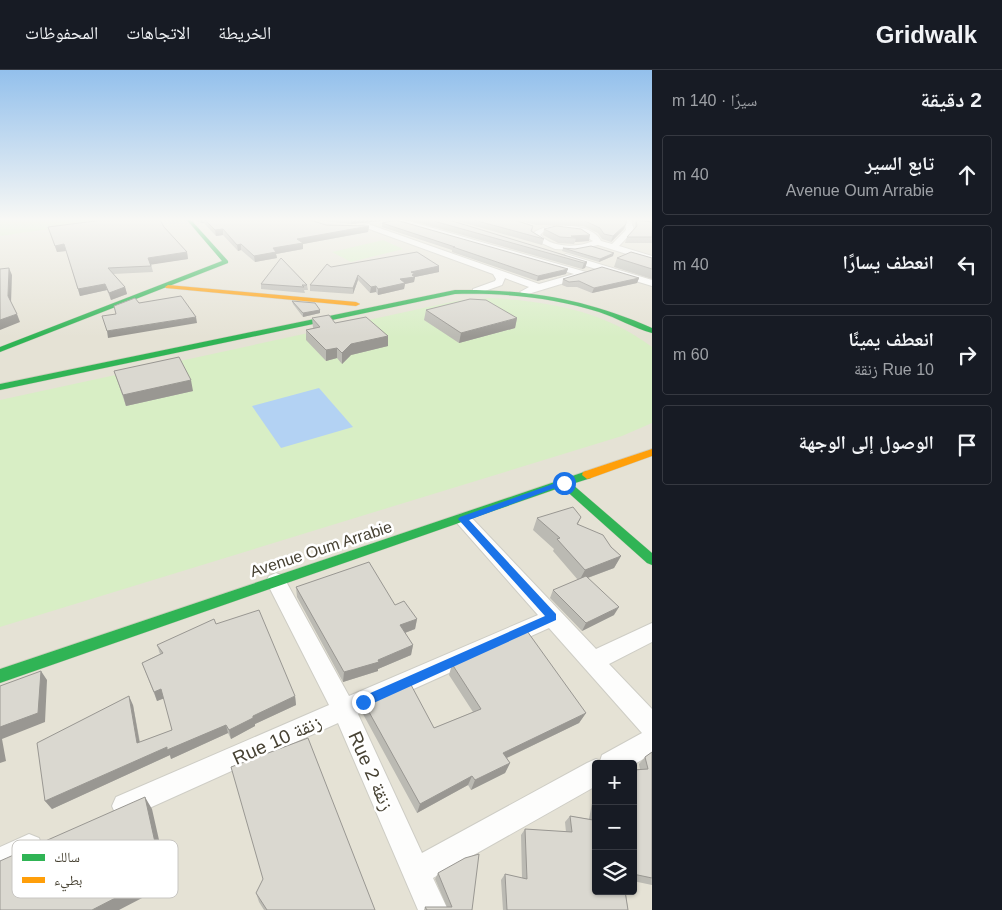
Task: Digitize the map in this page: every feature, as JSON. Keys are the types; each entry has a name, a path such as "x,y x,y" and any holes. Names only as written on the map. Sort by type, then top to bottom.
{"street":[{"path":"460,259 566,299 610,312 652,330"},
{"path":"528,259 582,274"},
{"path":"577,259 652,283"},
{"path":"525,292 621,259"},
{"path":"0,350 226,262"},
{"path":"201,290 226,262"},
{"path":"476,291 499,283 500,279 497,272"},
{"path":"161,287 354,304 374,305 405,301"},
{"path":"0,387 455,292 525,292 566,299"},
{"name":"Avenue Oum Arrabie","path":"0,676 463,519 652,452"},
{"path":"564,483 652,560"},
{"path":"463,519 652,726"},
{"name":"Rue 2 زنقة","path":"276,581 344,710 433,910"},
{"name":"Rue 10 زنقة","path":"109,813 552,617"},
{"path":"592,661 652,632"},
{"path":"618,760 652,741"},
{"path":"416,872 592,774"},
{"path":"0,861 12,856"}],"shaded area":[{"path":"0,259 652,259 652,910 0,910"}],"green space":[{"path":"346,259 362,259 351,262"},
{"path":"490,298 554,305 595,316 634,335 652,347 652,423 622,436 0,627 0,400 456,301"}],"water":[{"path":"319,388 353,427 281,448 252,406"}],"building":[{"path":"69,259 148,259 151,266 108,268 125,287 109,293 105,284 78,289"},
{"path":"280,259 282,259 307,285 302,285 304,287 261,284"},
{"path":"376,259 428,259 439,266 411,272 415,274 412,275 415,277 400,279 405,283 378,289 376,286 371,287 358,275 353,288 310,285 327,264 331,267"},
{"path":"489,259 534,259 568,269 538,276"},
{"path":"570,259 587,262 584,263"},
{"path":"621,259 652,259 652,269"},
{"path":"602,267 639,278 594,288 579,281 569,282 563,279"},
{"path":"9,268 8,296 17,314 0,320 0,269"},
{"path":"181,296 196,317 107,331 102,316 116,314 114,306 135,298 139,303"},
{"path":"470,299 486,300 517,318 461,333 426,310"},
{"path":"292,301 315,303 320,310 303,313"},
{"path":"329,315 335,323 366,317 388,336 351,344 342,353 337,348 326,350 306,330 320,327 312,318"},
{"path":"179,357 191,380 123,395 114,371"},
{"path":"573,507 581,517 577,524 603,535 611,547 621,556 585,570 557,539 560,538 537,518"},
{"path":"369,562 395,605 404,601 417,619 400,625 413,645 378,660 379,662 344,672 296,587"},
{"path":"586,576 619,607 586,623 553,590"},
{"path":"259,610 295,696 229,730 226,725 167,750 167,747 45,801 37,743 129,696 137,743 172,730 161,689 154,692 142,663 163,653 157,645 214,619 216,624"},
{"path":"527,631 586,713 503,753 510,763 475,780 472,776 420,804 364,703 410,683 434,728 481,709 452,664"},
{"path":"41,671 38,713 0,727 0,686"},
{"path":"308,738 375,910 267,910 256,893 263,879 231,767"},
{"path":"652,752 652,878 637,875 637,770 648,769 645,757"},
{"path":"145,797 154,840 48,840"},
{"path":"570,816 592,820 592,895 626,895 628,910 507,910 505,874 527,879 525,829 572,832"},
{"path":"479,854 472,910 427,910 425,907 452,907 438,873 465,858"},
{"path":"12,856 12,898 115,898 92,910 0,910 0,861"}],"traffic: fast":[{"path":"0,350 226,262 224,259"},
{"path":"0,387 455,292 507,292 556,298 604,311 652,331"},
{"path":"0,676 587,475"},
{"path":"564,483 652,560"}],"traffic: slow":[{"path":"168,287 356,304"},
{"path":"587,475 652,452"}],"route":[{"path":"363,702 552,617 463,519 564,483"}]}
